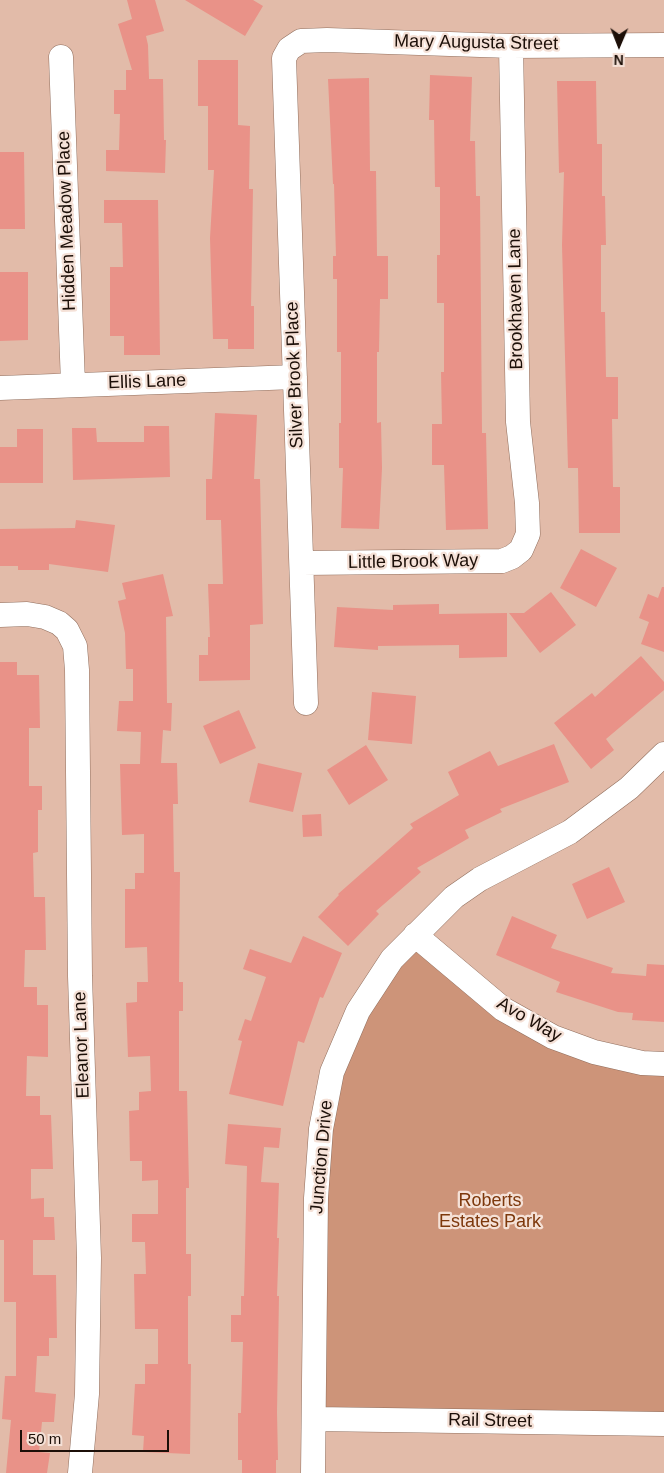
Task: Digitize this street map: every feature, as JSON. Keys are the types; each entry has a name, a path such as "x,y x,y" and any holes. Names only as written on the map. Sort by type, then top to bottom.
{"street":[{"name":"Mary Augusta Street","path":"289,49 301,41 327,40 511,46 664,45"},
{"name":"Brookhaven Lane","path":"511,46 518,422 527,504 528,534 521,550"},
{"name":"Silver Brook Place","path":"289,49 284,58 306,702"},
{"name":"Hidden Meadow Place","path":"61,57 73,384"},
{"name":"Ellis Lane","path":"0,388 294,377"},
{"name":"Little Brook Way","path":"302,563 502,561 512,558 521,550"},
{"name":"Eleanor Lane","path":"0,615 27,614 45,616 67,630 75,646 77,670 80,976 89,1258 87,1394 80,1473"},
{"name":"Junction Drive","path":"313,1473 316,1419 316,1198 321,1128 332,1072 358,1011 392,959 454,897 480,879 570,832 629,788 664,754"},
{"name":"Avo Way","path":"415,934 503,1008 553,1037 594,1052 642,1063 664,1064"},
{"name":"Rail Street","path":"316,1419 664,1424"}],"green space":[{"name":"Roberts Estates Park","path":"415,935 503,1009 664,1064 664,1424 315,1419 332,1072"}],"building":[{"path":"127,0 155,0 164,31 146,36 149,79 163,79 164,140 166,140 165,173 106,171 106,150 119,150 120,114 114,114 114,90 126,90 126,70 132,70 118,24 132,19"},
{"path":"185,0 253,0 263,6 245,36"},
{"path":"198,60 238,60 238,125 250,126 249,189 253,189 251,306 254,306 254,349 228,349 228,339 213,339 210,238 214,170 208,170 208,106 198,106"},
{"path":"430,75 472,77 470,141 475,141 476,196 480,196 482,433 486,433 488,529 446,530 444,465 432,465 432,424 442,424 441,372 444,372 444,303 437,303 437,255 440,255 440,187 435,187 434,120 429,120"},
{"path":"369,78 370,171 376,171 377,256 388,256 388,299 380,299 379,352 377,352 377,423 381,422 382,468 379,529 341,528 343,468 339,468 339,423 341,423 341,352 337,352 337,279 333,279 333,256 336,256 328,79"},
{"path":"557,81 596,81 597,144 602,144 602,196 605,196 606,245 601,245 601,312 605,312 606,377 618,377 618,419 612,419 613,487 620,487 620,533 579,533 578,468 568,468 562,245 564,172 559,173"},
{"path":"0,152 24,152 25,229 0,229"},
{"path":"104,200 158,200 160,355 124,355 124,336 110,336 110,267 123,267 122,223 104,223"},
{"path":"0,272 28,272 28,340 0,341"},
{"path":"215,413 257,415 254,479 260,479 263,624 250,625 250,680 199,681 199,655 208,655 208,637 210,637 208,584 223,584 221,520 206,520 206,479 212,479"},
{"path":"144,426 169,426 170,477 73,480 72,428 96,428 97,442 144,442"},
{"path":"17,429 43,429 43,483 0,483 0,447 17,447"},
{"path":"76,520 115,525 108,572 49,564 49,570 18,570 18,566 0,566 0,529 75,528"},
{"path":"581,549 617,568 596,607 560,588"},
{"path":"163,574 173,616 166,617 167,703 172,703 171,731 163,730 161,763 177,763 178,804 173,804 174,872 180,872 179,982 183,982 183,1011 179,1011 179,1091 187,1091 189,1188 186,1188 186,1254 191,1254 191,1296 188,1296 188,1364 191,1364 190,1454 143,1452 144,1436 132,1435 135,1384 145,1384 145,1364 158,1364 158,1329 135,1329 134,1274 146,1274 145,1242 132,1242 132,1214 158,1214 158,1180 142,1181 142,1161 130,1161 129,1111 139,1110 139,1092 151,1091 150,1056 128,1057 126,1003 137,1002 137,982 148,982 147,947 125,948 125,889 135,889 135,873 144,873 144,834 122,835 120,764 140,764 141,732 117,731 119,701 133,701 133,669 126,669 125,633 118,601 126,599 122,583"},
{"path":"662,587 664,587 664,652 641,644 649,622 639,618 648,594 658,598"},
{"path":"551,592 576,625 540,653 509,613 524,613"},
{"path":"439,604 439,614 507,613 507,657 459,658 459,645 378,646 378,650 334,647 337,607 393,610 393,605"},
{"path":"641,656 664,682 664,690 606,739 614,750 591,769 554,723 592,693 595,697"},
{"path":"0,662 17,662 17,675 39,675 40,728 29,728 29,786 42,786 42,810 38,810 38,852 33,853 34,897 45,897 46,950 25,950 24,987 37,987 37,1005 48,1005 48,1057 27,1056 26,1096 40,1096 40,1115 51,1115 53,1169 31,1169 31,1199 44,1198 44,1217 54,1217 55,1240 33,1240 33,1275 56,1275 57,1338 49,1338 49,1356 37,1356 35,1392 56,1394 54,1422 42,1422 39,1452 50,1453 47,1473 6,1473 11,1420 2,1419 5,1376 16,1376 16,1302 4,1302 4,1240 0,1240"},
{"path":"372,692 416,696 412,744 368,740"},
{"path":"239,710 256,748 220,764 203,726"},
{"path":"554,744 569,782 500,809 502,812 465,830 469,838 417,868 421,872 376,911 379,914 348,946 318,917 338,894 413,828 410,824 459,795 448,772 490,751 498,766"},
{"path":"366,745 388,780 349,805 327,770"},
{"path":"258,763 302,773 293,812 249,802"},
{"path":"321,814 322,836 303,837 302,815"},
{"path":"609,867 625,902 587,919 572,884"},
{"path":"512,916 557,935 551,948 613,968 611,973 646,976 647,964 664,965 664,1022 632,1020 633,1013 618,1012 556,992 560,982 496,955"},
{"path":"303,936 342,953 323,998 320,997 304,1043 298,1041 283,1106 229,1094 242,1041 238,1040 245,1019 251,1021 266,977 243,969 250,949 291,963"},
{"path":"228,1124 281,1128 279,1148 264,1147 261,1182 279,1183 277,1238 279,1238 277,1296 279,1296 278,1460 276,1460 276,1473 242,1473 242,1460 238,1460 238,1413 241,1413 243,1342 231,1342 231,1315 241,1315 241,1296 244,1296 247,1166 225,1164"}]}
